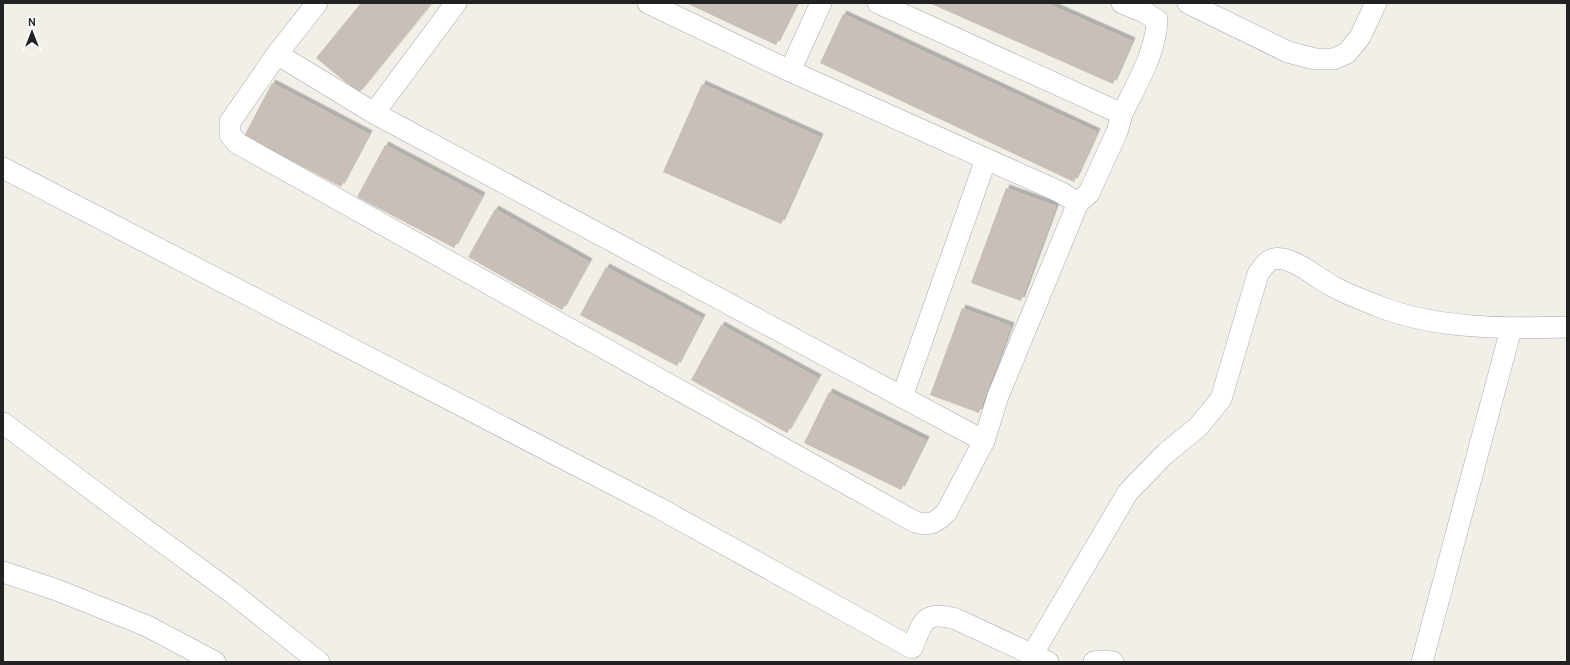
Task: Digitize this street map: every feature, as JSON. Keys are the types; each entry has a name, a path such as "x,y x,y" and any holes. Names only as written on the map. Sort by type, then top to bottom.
{"street":[{"path":"317,3 277,54 230,122 230,135 237,143 914,522 926,525 938,521 946,513 984,441 998,396 1078,203 1089,193 1117,132 1122,114 1143,70 1156,35 1157,20 1122,3"},
{"path":"374,113 456,3"},
{"path":"648,3 790,71 1060,192 1078,203"},
{"path":"790,71 821,3"},
{"path":"878,3 1122,114"},
{"path":"1188,3 1288,52 1315,59 1334,59 1347,53 1360,37 1376,3"},
{"path":"277,54 374,113 984,441"},
{"path":"902,397 986,159"},
{"path":"3,168 659,508 909,655 922,623 927,618 935,615 956,619 1040,658 1128,492 1166,453 1198,427 1221,398 1258,274 1265,263 1271,259 1279,258 1294,262 1334,288 1404,315 1442,322 1511,328 1567,327"},
{"path":"1422,662 1511,328"},
{"path":"3,423 231,592 320,662"},
{"path":"3,572 57,590 147,626 215,662"},
{"path":"1094,662 1113,662"}],"building":[{"path":"361,3 432,3 359,93 316,58"},
{"path":"686,3 797,3 776,45"},
{"path":"929,3 1046,3 1132,41 1113,84"},
{"path":"843,14 1097,132 1074,182 820,63"},
{"path":"272,83 369,134 341,187 244,136"},
{"path":"702,84 820,137 781,224 663,172"},
{"path":"385,145 482,196 454,248 357,197"},
{"path":"1006,188 1056,206 1021,301 971,283"},
{"path":"495,209 589,262 562,310 468,257"},
{"path":"606,267 702,318 677,366 580,315"},
{"path":"962,308 1011,326 979,413 930,395"},
{"path":"721,325 818,378 787,433 691,380"},
{"path":"829,392 926,440 901,490 804,443"}]}
